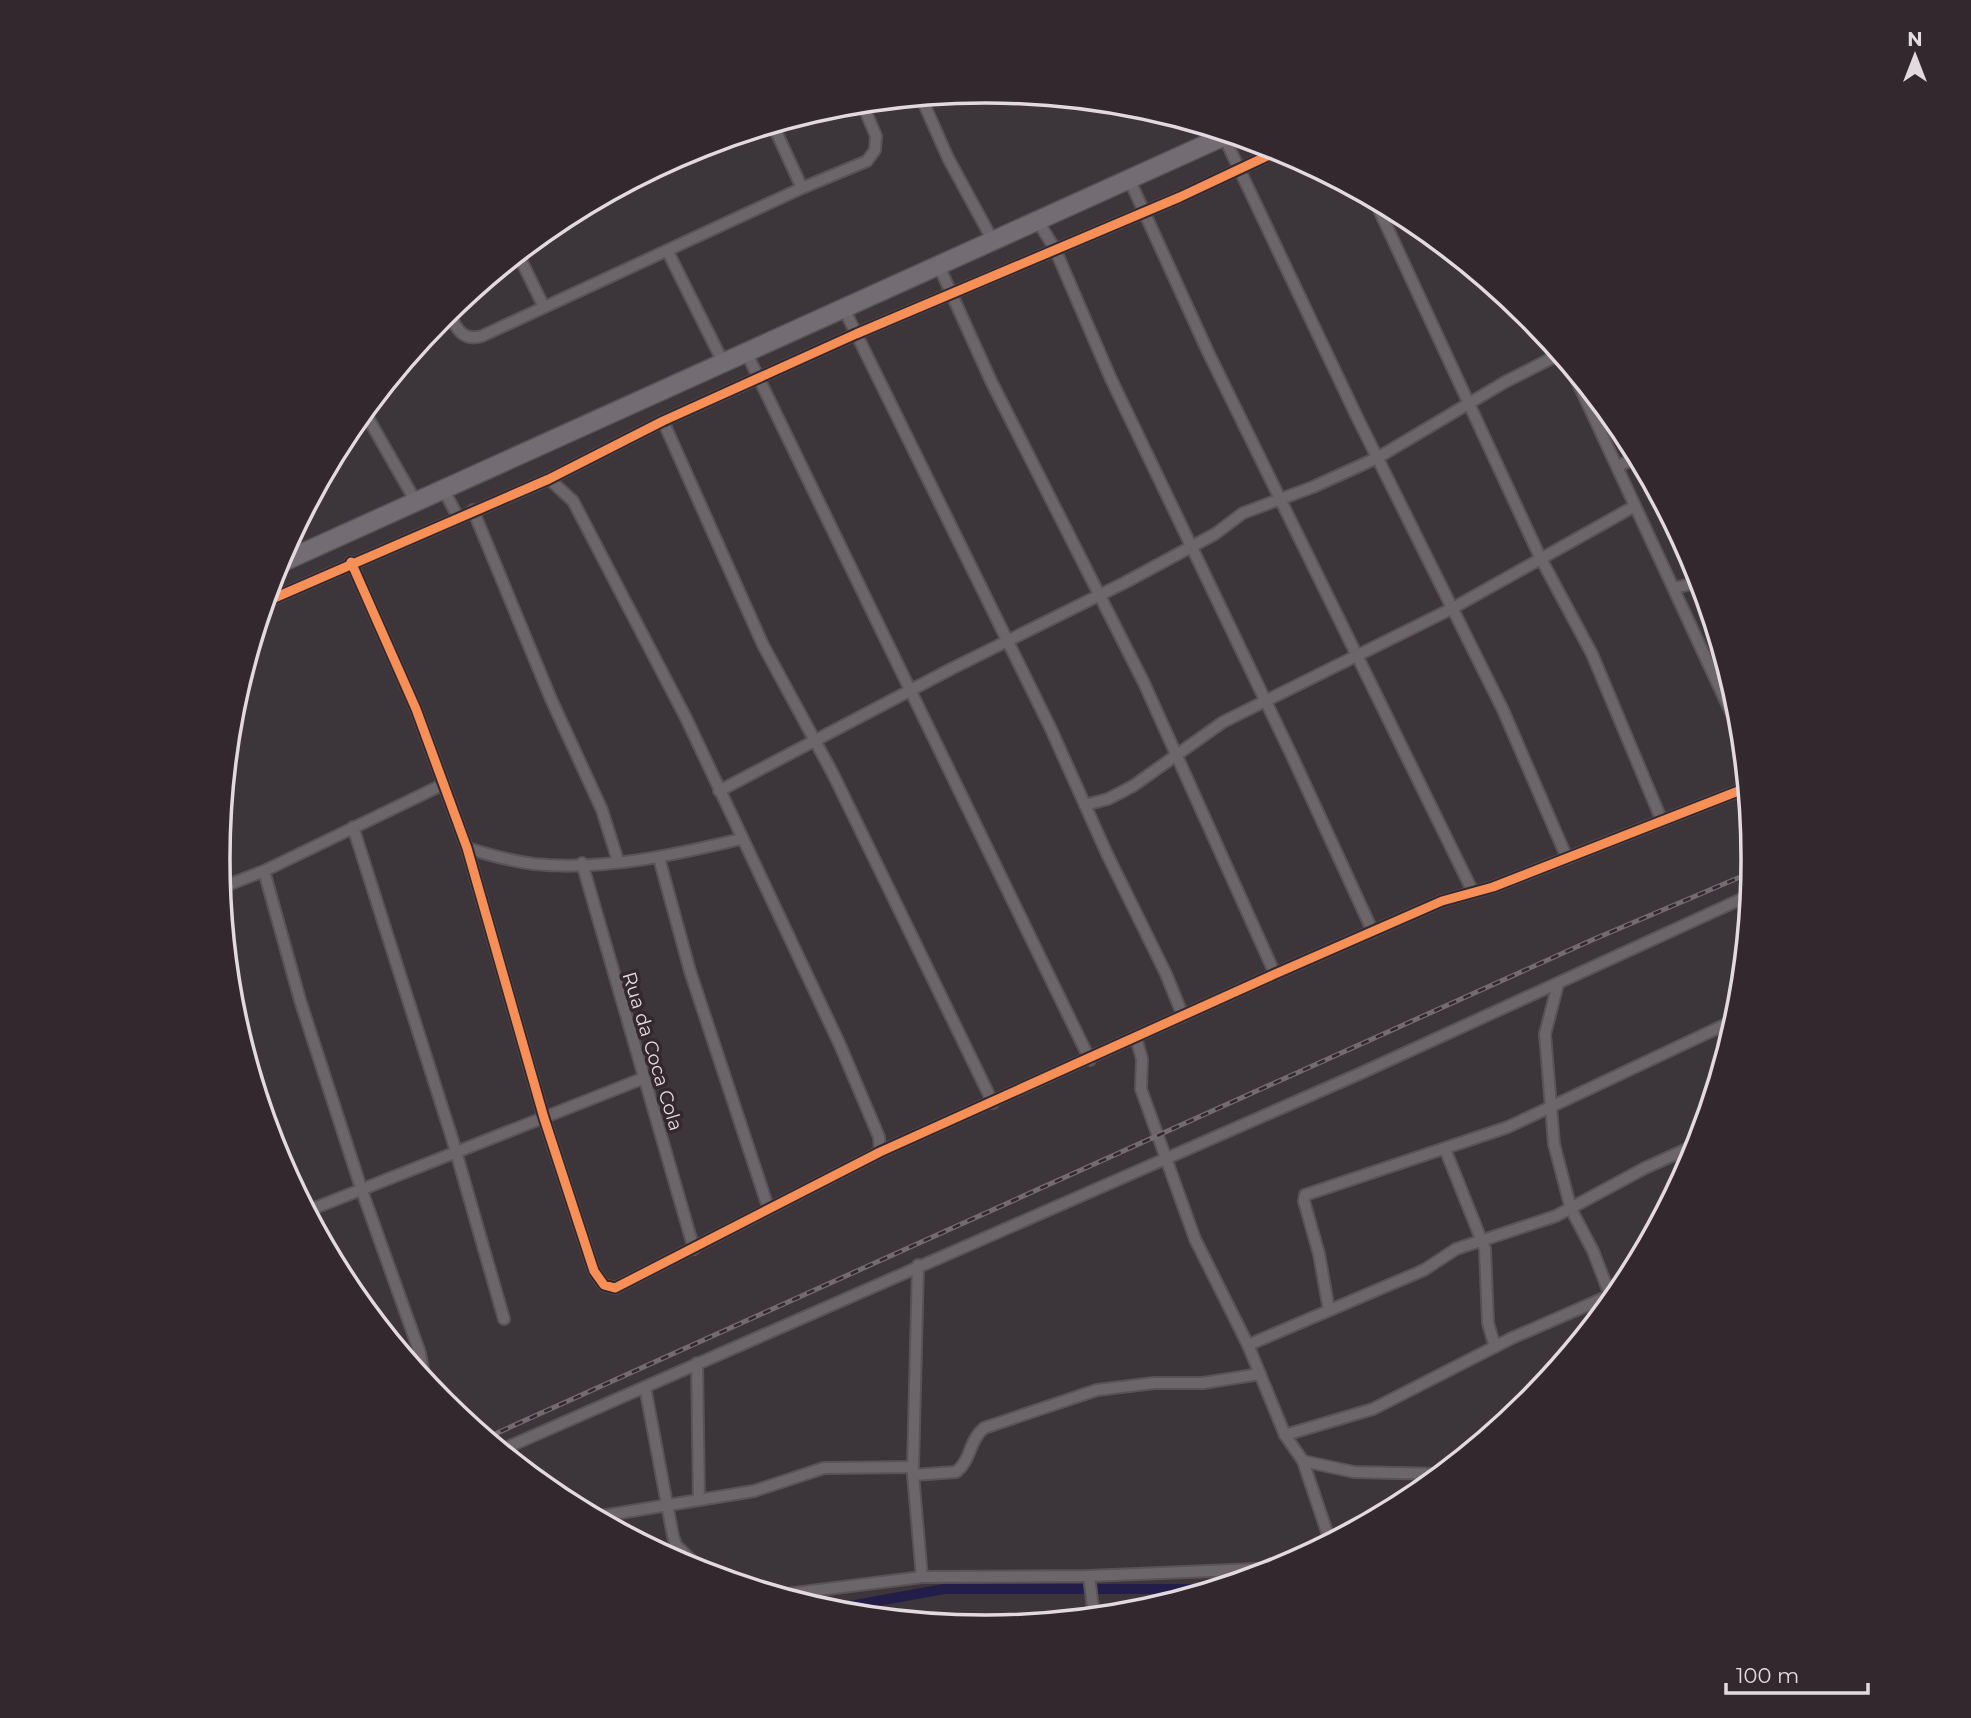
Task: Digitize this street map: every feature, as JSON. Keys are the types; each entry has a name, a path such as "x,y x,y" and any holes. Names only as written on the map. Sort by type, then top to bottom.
{"main road":[{"path":"293,557 992,239 1130,181 1216,140"}],"street":[{"path":"925,106 948,158 992,239"},
{"path":"455,321 463,336 475,338 543,305 668,253 802,188 867,161 872,156 876,136 866,113"},
{"path":"777,133 802,188"},
{"path":"1229,143 1238,168 1377,458 1503,710 1567,858"},
{"path":"277,597 351,562 548,479 663,421 757,378 1144,210 1180,197 1264,157"},
{"path":"1130,181 1208,352 1473,892"},
{"path":"1383,217 1540,557 1592,654 1662,821"},
{"path":"1037,220 1055,249 1111,379 1373,932"},
{"path":"668,253 723,362"},
{"path":"522,262 543,305"},
{"path":"938,264 953,292 991,381 1144,684 1275,974"},
{"path":"842,307 1086,805 1183,1016"},
{"path":"746,352 1090,1060"},
{"path":"719,791 1192,547 1243,513 1377,458 1552,359"},
{"path":"1587,401 1723,694"},
{"path":"370,421 416,502"},
{"path":"663,421 720,554 813,743 833,774 993,1103"},
{"path":"1617,466 1628,462"},
{"path":"548,479 573,500 615,576 840,1045 880,1138 880,1152"},
{"path":"443,489 458,517"},
{"path":"1086,805 1108,799 1133,786 1223,722 1453,608 1635,506"},
{"path":"473,510 551,699 601,810 618,861"},
{"path":"351,562 416,709 467,848 544,1118 594,1271 604,1284 615,1288 694,1250 768,1207 880,1152 1090,1060 1275,974 1442,901 1567,858 1738,791"},
{"path":"1674,588 1689,584"},
{"path":"231,884 444,784"},
{"path":"353,827 457,1154 504,1319"},
{"path":"467,848 536,864 582,863 659,858 741,839"},
{"path":"659,858 690,971 768,1207"},
{"name":"Rua da Coca Cola","path":"582,863 694,1250"},
{"path":"264,870 300,1000 422,1362"},
{"path":"510,1446 1558,984 1740,899"},
{"path":"1558,984 1545,1034 1550,1108 1558,1166 1571,1209 1609,1285"},
{"path":"1329,1310 1319,1254 1303,1197 1445,1149 1550,1108 1722,1026"},
{"path":"1136,1038 1142,1059 1141,1088 1195,1238 1248,1345 1285,1435 1303,1461 1327,1533"},
{"path":"316,1208 644,1078"},
{"path":"1445,1149 1485,1249 1488,1323 1494,1347"},
{"path":"1248,1345 1424,1270 1456,1249 1571,1209 1645,1168 1683,1151"},
{"path":"918,1265 913,1471 922,1577"},
{"path":"1285,1435 1373,1409 1494,1347 1596,1304"},
{"path":"697,1363 699,1500"},
{"path":"610,1514 754,1491 824,1468 956,1472 967,1460 975,1438 984,1428 1073,1397 1154,1383 1203,1383 1260,1374"},
{"path":"645,1387 676,1545 682,1551"},
{"path":"1303,1461 1354,1472 1425,1474"},
{"path":"803,1592 922,1577 1089,1576 1244,1569"},
{"path":"1089,1576 1093,1607"}],"waterway":[{"path":"862,1604 944,1589 1181,1589"}],"railway":[{"path":"495,1434 1592,940 1741,877"}],"cycle path":[{"path":"277,597 549,479 663,421 856,334 1180,197 1265,157"},
{"path":"351,562 416,709 467,848 544,1118 594,1271 604,1285 615,1288 880,1152 1275,974 1442,901 1493,887 1738,791"}]}
